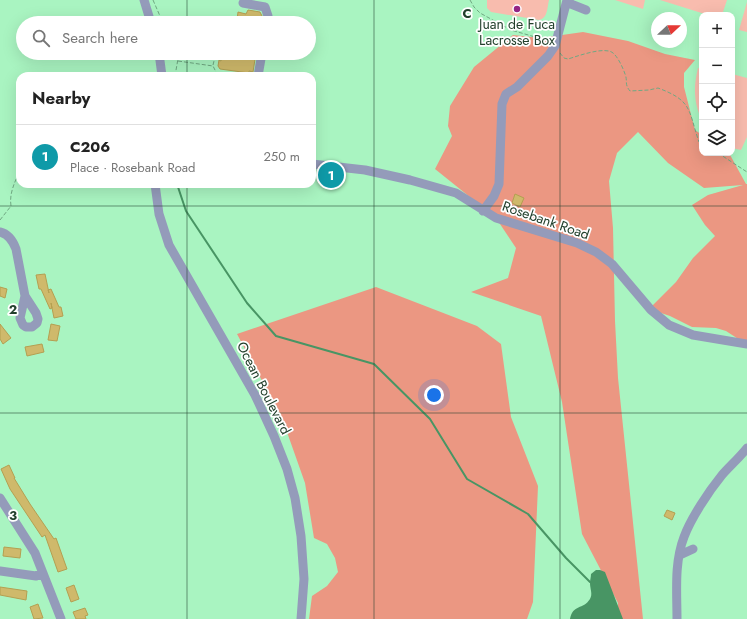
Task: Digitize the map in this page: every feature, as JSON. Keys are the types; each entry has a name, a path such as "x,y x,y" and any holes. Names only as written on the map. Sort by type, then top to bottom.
{"street":[{"path":"144,0 149,16"},
{"path":"483,211 494,196 499,184 502,104 506,94 517,87 548,56 555,46 567,0 571,4 586,10"},
{"path":"243,3 265,7 268,16"},
{"path":"160,60 161,72"},
{"path":"259,72 261,60"},
{"name":"Rosebank Road","path":"316,165 365,170 410,180 456,193 496,218 577,243 596,252 612,264 651,310 669,325 693,335 747,344"},
{"name":"Ocean Boulevard","path":"156,188 159,214 169,245 255,395 274,436 287,470 295,498 300,536 304,579 301,619"},
{"path":"0,232 8,236 13,241 16,249 24,296"},
{"path":"677,619 677,574 684,537 713,486 747,448"},
{"path":"0,498 35,553 61,619"},
{"path":"680,555 693,549"},
{"path":"0,571 36,576 43,572"}],"path":[{"path":"153,0 160,16"},
{"path":"470,0 474,7 480,12 511,30 548,41 555,46 564,58 568,59 598,51 608,50 612,52 616,56 626,76 626,87 630,91 658,88 683,101 689,109 699,142"},
{"path":"214,60 213,66 216,72"},
{"path":"176,72 178,61 213,66"},
{"path":"723,156 747,172"},
{"path":"0,220 11,206 10,199 16,180"}],"shaded area":[{"name":"Juan de Fuca Lacrosse Box","path":"487,0 549,0 546,15 539,20 491,12 487,8"},
{"path":"615,0 645,0 643,9"},
{"path":"660,0 727,0 723,12 699,12"},
{"path":"747,2 747,32 739,30"},
{"path":"583,32 628,41 665,54 695,60 684,73 684,87 695,130 699,133 699,156 731,156 747,184 746,344 726,331 716,328 692,327 670,316 649,309 676,282 693,258 715,236 705,225 692,205 708,195 743,185 704,188 668,163 638,132 617,153 609,181 613,228 618,378 643,619 617,619 618,603 582,534 562,402 541,316 471,292 508,278 516,248 496,218 435,169 452,136 448,126 450,106 474,67 513,35 541,38"},
{"path":"699,68 699,113 695,95 695,82"},
{"path":"735,75 747,78 747,137 741,150 735,149"},
{"path":"376,287 477,326 501,344 511,417 538,486 533,602 527,619 309,619 312,596 327,586 338,572 335,558 327,544 314,538 305,483 282,418 237,334"},
{"path":"596,570 605,572 623,619 570,619 573,611 584,605 590,599 591,574"}],"building":[{"path":"248,10 260,12 262,16 238,16 238,12 246,14"},
{"path":"219,60 255,60 253,72 220,69 218,66"},
{"path":"515,194 524,198 520,207 512,203"},
{"path":"45,274 48,290 51,289 59,307 61,307 63,316 54,318 52,308 50,309 41,289 39,289 36,275"},
{"path":"0,287 7,289 5,298 0,296"},
{"path":"0,324 11,338 3,344 0,339"},
{"path":"51,324 60,326 57,341 48,340"},
{"path":"42,344 44,352 27,356 25,347"},
{"path":"9,465 14,478 30,504 54,539 56,538 67,569 58,572 45,535 42,537 10,489 1,469"},
{"path":"667,510 675,513 672,520 664,516"},
{"path":"4,547 21,549 20,558 3,556"},
{"path":"74,585 79,599 71,602 66,588"},
{"path":"0,587 27,591 26,600 0,595"},
{"path":"38,604 43,618 34,619 30,607"},
{"path":"85,608 88,615 85,616 86,619 76,619 73,612"}],"waterway":[{"path":"178,188 186,211 247,303 276,336 374,364 430,419 467,479 528,514 566,558 590,582"}],"place":[{"name":"Juan de Fuca Lacrosse Box","path":"517,9"},
{"name":"C206","path":"331,175"}]}
